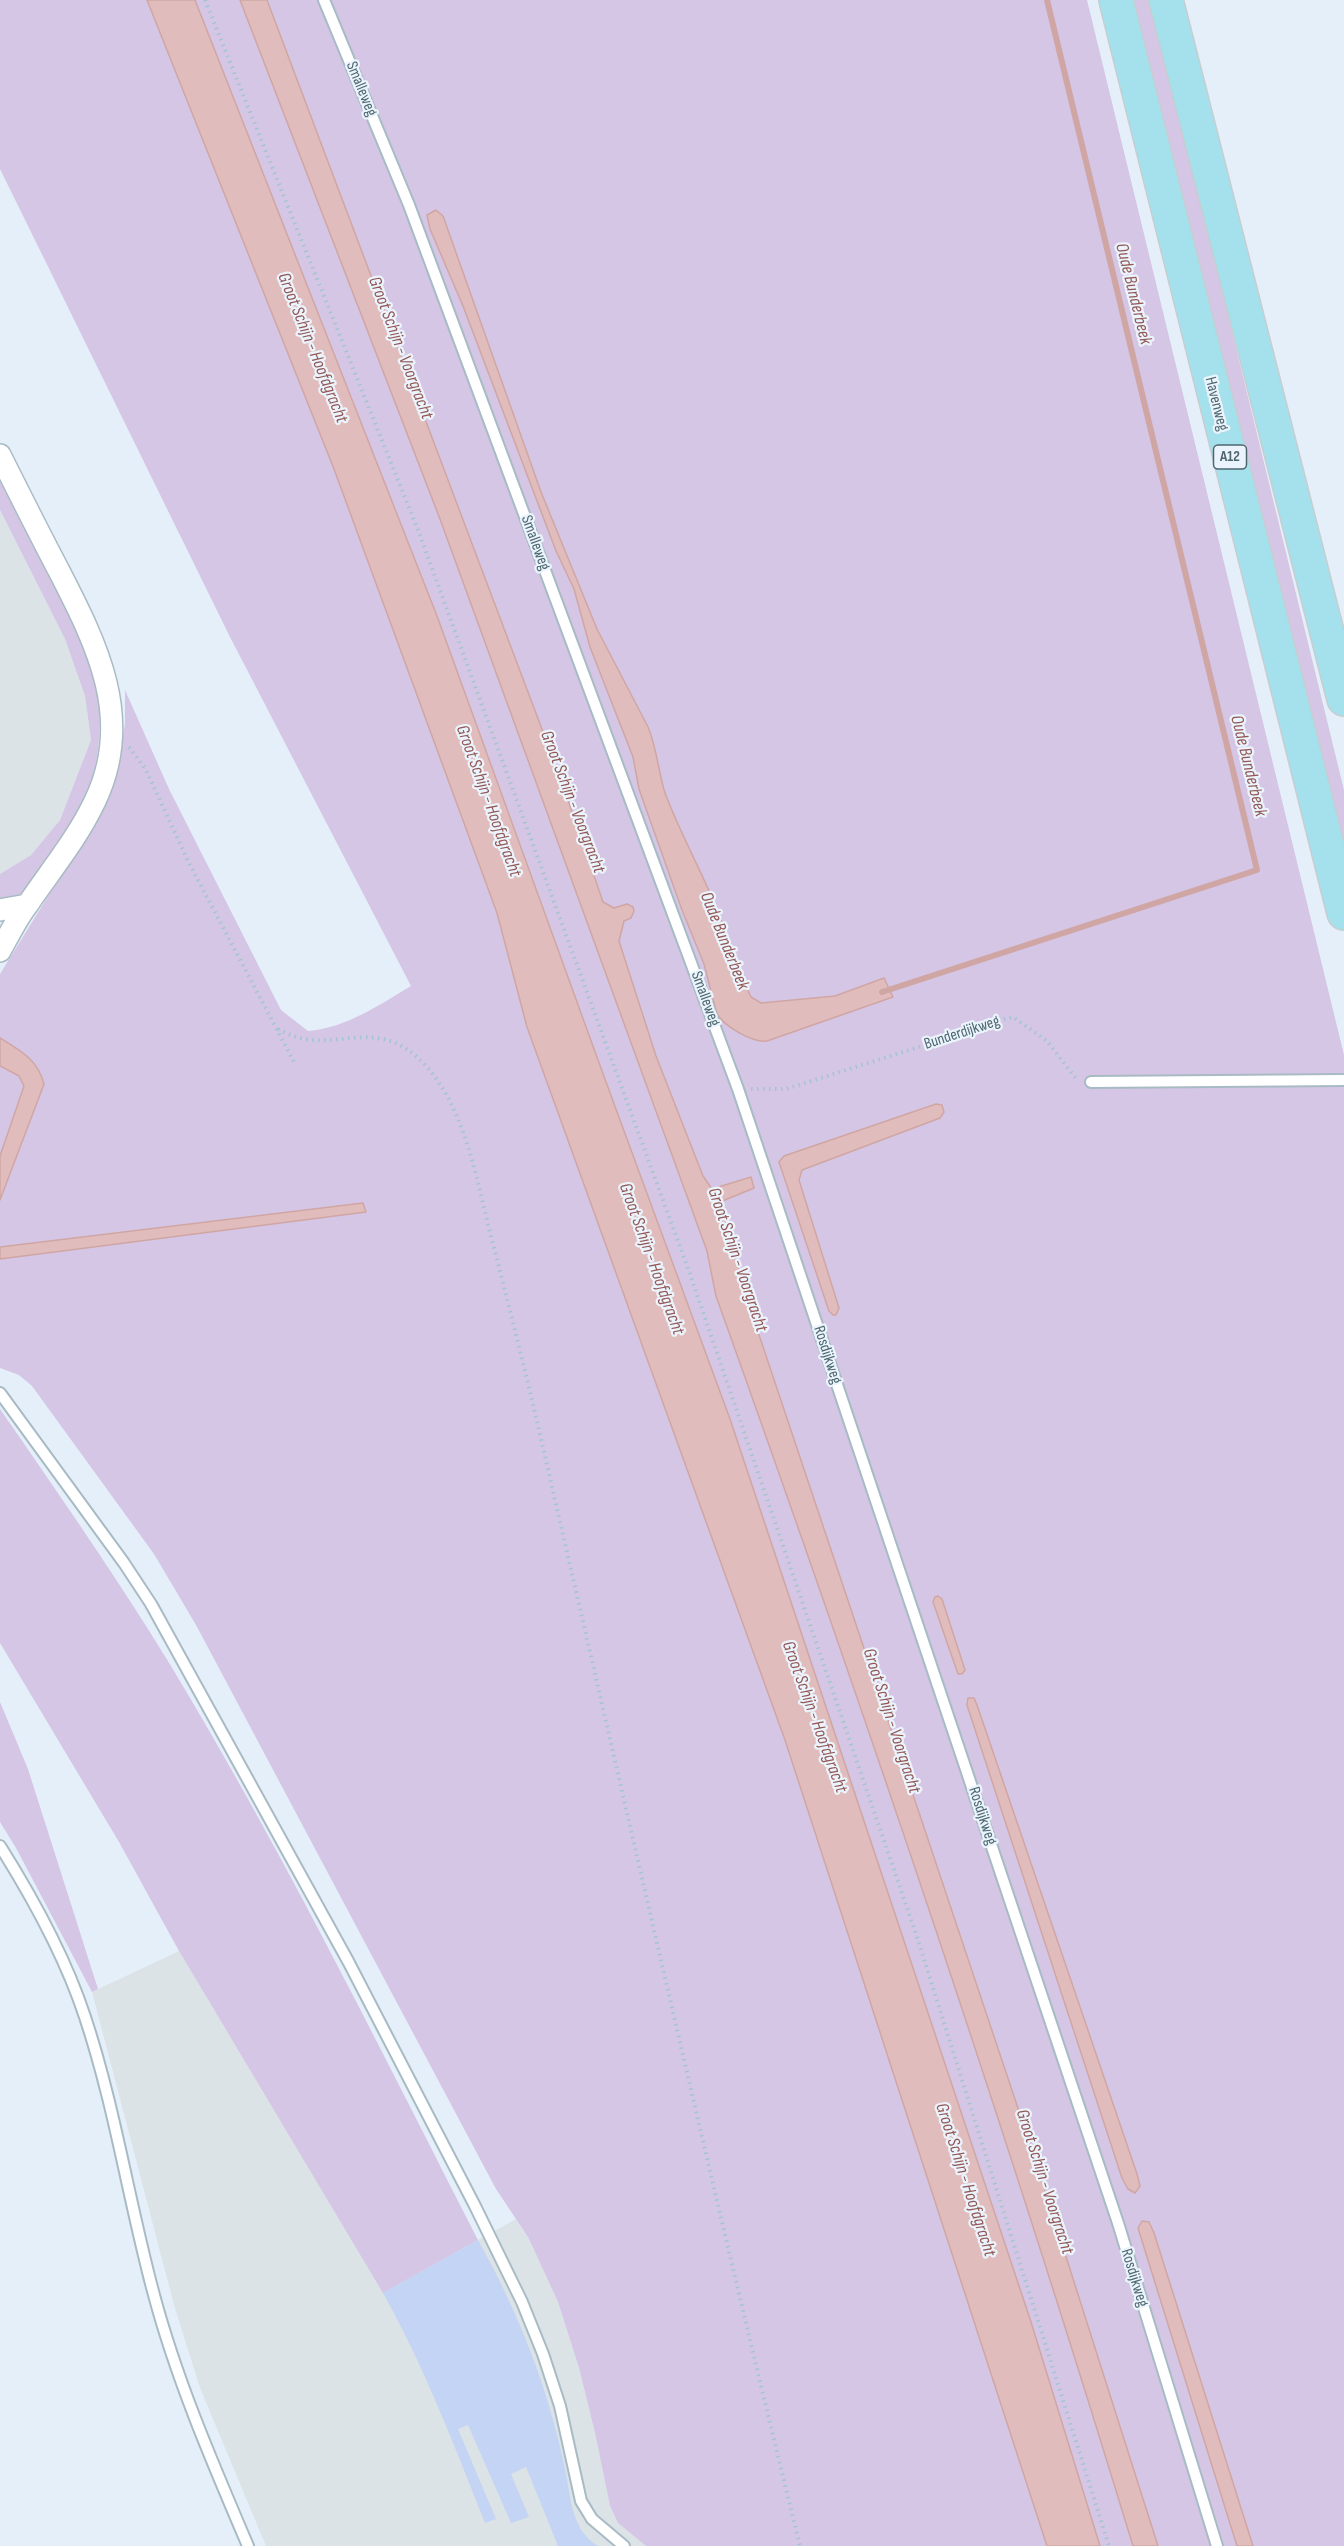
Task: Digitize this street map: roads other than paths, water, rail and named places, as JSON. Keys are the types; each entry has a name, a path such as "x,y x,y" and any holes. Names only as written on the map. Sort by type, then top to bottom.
{"highway":[{"name":"Havenweg","path":"1116,0 1344,913"},
{"path":"1166,0 1326,620 1344,699"},
{"path":"1326,620 1344,677"}],"street":[{"path":"0,455 90,633 107,684 113,738 105,776 92,808 52,872 27,905 0,951"},
{"path":"0,910 27,905"}],"lane":[{"name":"Smalleweg","path":"324,0 409,206 738,1089"},
{"path":"1091,1082 1344,1080"},
{"name":"Rosdijkweg","path":"738,1089 1118,2223 1217,2546"},
{"path":"0,1393 124,1563 151,1604 342,1951 475,2206 522,2302 543,2354 560,2406 581,2501 592,2519 624,2546"},
{"path":"0,1846 27,1888 56,1945 84,2015 102,2074 155,2299 195,2421 248,2546"}],"water":[{"name":"Groot Schijn - Hoofdgracht","path":"147,0 195,0 437,616 730,1419 1031,2322 1100,2546 1047,2546 785,1740 527,1027 497,913 334,469"},
{"path":"240,0 267,0 560,777 603,902 614,908 627,904 633,907 631,918 624,921 619,941 656,1056 703,1176 712,1189 751,1177 754,1188 720,1202 746,1296 1034,2156 1158,2546 1133,2546 984,2075 826,1606 716,1296 707,1251 440,519"},
{"path":"436,210 443,216 541,492 597,629 648,727 665,793 716,907 751,997 761,1003 835,996 884,978 893,997 767,1041 740,1033 726,1024 717,1014 704,964 682,910 639,789 633,757 590,647 574,589 556,551 463,306 430,229 427,215"},
{"path":"0,1038 33,1062 44,1084 0,1200 0,1156 24,1086 19,1076 0,1066"},
{"path":"936,1104 942,1105 944,1112 940,1118 802,1170 799,1180 839,1308 836,1315 833,1315 829,1311 779,1162 784,1156"},
{"path":"363,1203 366,1212 0,1259 0,1247"},
{"path":"938,1596 942,1599 965,1670 962,1674 958,1674 933,1602"},
{"path":"968,1698 974,1698 977,1705 1137,2174 1140,2186 1135,2193 1128,2189 1122,2178 967,1705"},
{"path":"1142,2221 1149,2222 1154,2233 1253,2546 1237,2546 1138,2228"}],"waterway":[{"name":"Oude Bunderbeek","path":"882,992 1257,870 1047,0"}],"water label":[{"name":"Groot Schijn - Voorgracht","path":"400,348"},
{"name":"Groot Schijn - Voorgracht","path":"572,802"},
{"name":"Groot Schijn - Voorgracht","path":"737,1260"},
{"name":"Groot Schijn - Voorgracht","path":"891,1721"},
{"name":"Groot Schijn - Voorgracht","path":"1044,2182"}]}
